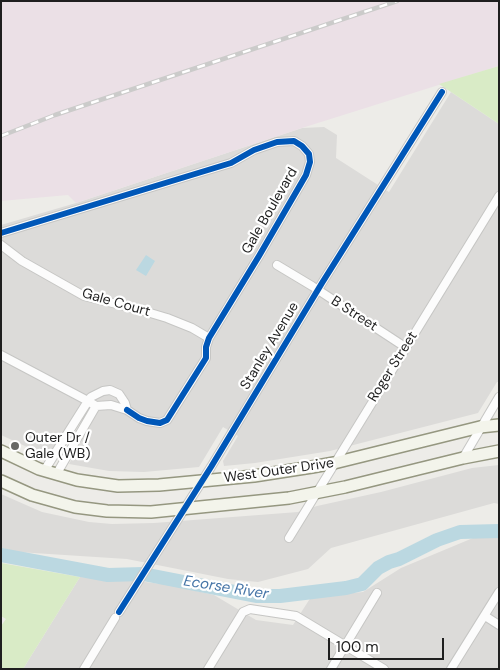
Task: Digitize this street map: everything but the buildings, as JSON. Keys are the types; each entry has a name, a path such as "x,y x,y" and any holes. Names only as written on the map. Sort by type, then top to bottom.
{"main road":[{"name":"West Outer Drive","path":"1,451 44,471 77,480 125,486 159,485 254,476 334,463 480,427 499,425"},
{"name":"West Outer Drive","path":"1,481 47,500 83,508 124,512 151,512 269,500 316,492 499,451"}],"street":[{"name":"Stanley Avenue","path":"84,669 185,509 318,289 442,92"},
{"name":"Gale Boulevard","path":"1,233 231,163 268,144 286,140 294,141 309,154 309,168 259,256 208,338 206,358 167,420 160,422 147,421 127,410 111,405 96,406 1,355"},
{"name":"Roger Street","path":"289,538 499,196"},
{"name":"Gale Court","path":"1,245 19,259 84,296 167,318 192,328 208,338"},
{"name":"B Street","path":"277,265 318,289 405,347"},
{"name":"Gale Boulevard","path":"88,401 103,391 115,391 122,397 127,410"},
{"path":"463,458 499,397"},
{"path":"44,471 88,401"},
{"path":"56,475 96,406"},
{"path":"331,669 377,592"},
{"path":"451,669 499,592"},
{"path":"208,669 242,612 246,610 296,616 384,669"},
{"path":"484,616 499,625"}],"shaded area":[{"path":"1,1 499,1 499,66 302,128 76,203 68,195 1,201"},
{"path":"451,92 499,124 499,382 497,382 478,413 330,451 224,466 223,461 238,436 223,427 199,467 144,472 109,471 69,464 98,411 82,404 49,457 1,435 1,225 76,203 302,128 324,127 337,135 336,158 389,192"},
{"path":"499,465 499,504 494,503 331,548 308,569 258,582 228,579 127,559 18,552 1,548 1,494 42,512 89,522 112,524 154,523 298,512 472,468"},
{"path":"473,538 499,538 499,669 23,669 80,577 112,578 170,585 214,595 256,620 293,625 311,597 363,592 401,568"}],"green space":[{"path":"499,66 499,124 439,84"},
{"path":"1,563 80,577 23,669 1,669 1,626 6,619 1,616"}],"water":[{"path":"146,255 155,261 146,276 136,270"}],"waterway":[{"name":"Ecorse River","path":"1,555 108,575 143,574 256,596 280,596 346,588 362,584 378,568 437,540 460,532 499,531"}],"railway":[{"path":"1,136 55,115 397,1"}],"cycle path":[{"path":"119,612 211,467 322,283 442,92"},
{"path":"1,233 231,163 254,150 277,142 294,141 309,154 310,162 306,175 209,338 206,347 206,358 167,420 160,423 147,421 127,410"}],"place":[{"name":"Outer Dr / Gale (WB)","path":"15,446"}]}
